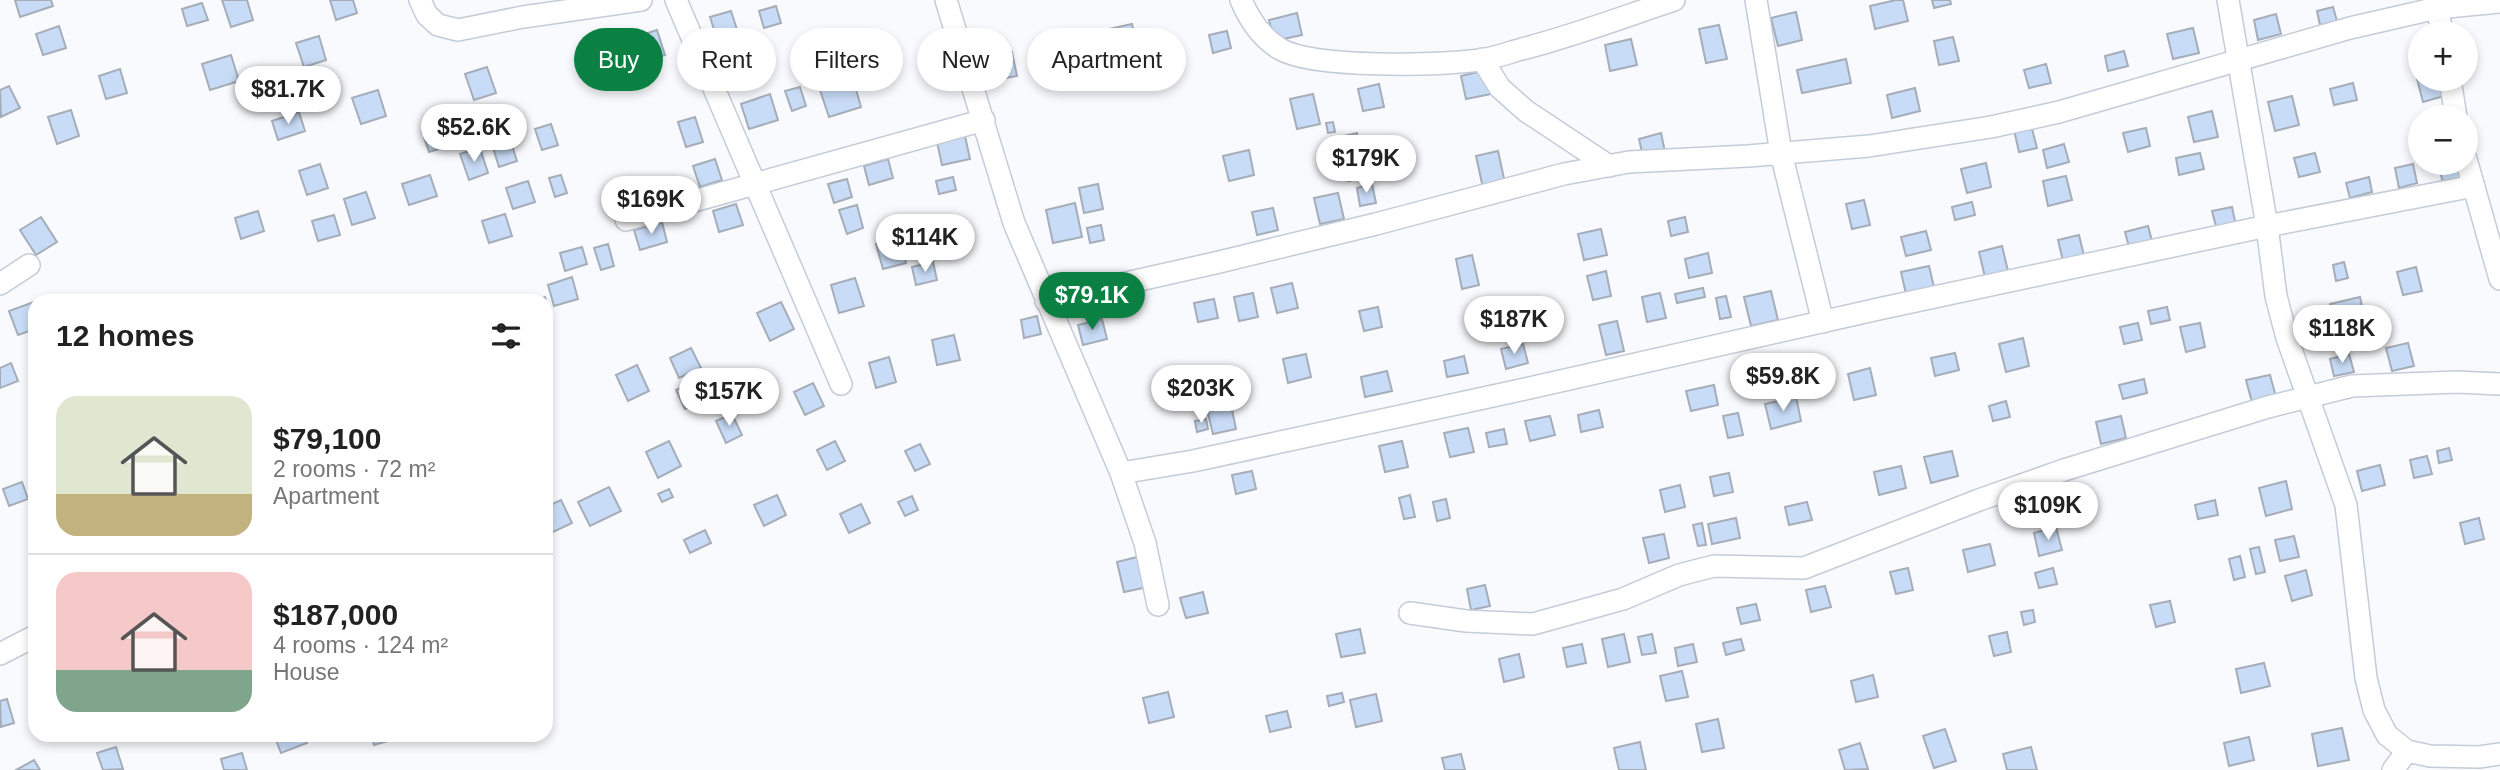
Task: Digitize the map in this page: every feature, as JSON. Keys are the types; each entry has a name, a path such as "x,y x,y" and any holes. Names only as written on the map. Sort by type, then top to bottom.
{"street":[{"path":"420,0 427,15 438,25 458,30 523,17 641,0"},
{"path":"676,0 841,384"},
{"path":"946,0 1014,223 1121,473 1145,543 1158,605"},
{"path":"1241,0 1263,36 1282,50 1310,58 1370,64 1482,59 1557,40 1674,0"},
{"path":"1755,0 1781,153 1823,322"},
{"path":"2228,0 2267,226 2276,296 2287,338 2346,505 2366,678 2374,710 2387,735 2407,751 2430,756 2479,757 2500,754"},
{"path":"1046,301 1228,260 1564,174 1629,162 1869,146 1991,127 2059,112 2437,4 2500,2"},
{"path":"1482,59 1500,88 1527,111 1609,166"},
{"path":"626,220 984,120"},
{"path":"2471,175 2500,279"},
{"path":"1121,473 1193,461 2267,226 2474,186"},
{"path":"0,284 29,265"},
{"path":"1410,613 1466,621 1533,624 1623,599 1679,575 1714,566 1804,568 2064,470 2268,407 2352,386 2457,382 2500,384"},
{"path":"0,654 28,640"},
{"path":"2393,770 2407,751"}],"building":[{"path":"15,0 51,0 53,6 20,17"},
{"path":"222,0 247,0 253,20 231,27"},
{"path":"330,0 353,0 357,13 336,20"},
{"path":"1903,0 1908,21 1875,29 1870,6"},
{"path":"1932,0 1950,0 1951,4 1934,8"},
{"path":"202,3 208,20 187,26 182,9"},
{"path":"776,6 781,23 764,28 759,11"},
{"path":"2333,7 2337,21 2320,25 2317,11"},
{"path":"731,11 736,28 714,28 710,17"},
{"path":"1796,12 1802,40 1778,46 1771,18"},
{"path":"1297,13 1302,35 1274,41 1269,20"},
{"path":"2276,14 2281,34 2258,40 2254,20"},
{"path":"1132,24 1133,28 1114,28"},
{"path":"1719,25 1727,59 1706,63 1699,29"},
{"path":"59,26 66,48 43,55 36,34"},
{"path":"2193,28 2199,53 2173,59 2167,34"},
{"path":"1227,31 1231,48 1213,53 1209,35"},
{"path":"319,36 326,60 304,67 296,43"},
{"path":"1953,37 1959,61 1939,65 1934,41"},
{"path":"1631,39 1637,65 1610,71 1605,45"},
{"path":"2124,51 2128,66 2108,71 2105,56"},
{"path":"231,55 239,81 210,90 202,64"},
{"path":"1013,57 1017,76 1013,77"},
{"path":"1846,59 1851,83 1802,93 1797,70"},
{"path":"2046,64 2051,83 2029,88 2024,70"},
{"path":"487,67 496,93 474,100 465,74"},
{"path":"120,69 127,93 106,99 99,76"},
{"path":"1486,70 1491,94 1466,99 1461,76"},
{"path":"2353,83 2357,100 2334,105 2330,89"},
{"path":"1379,84 1384,107 1363,111 1358,89"},
{"path":"9,86 20,108 1,117 0,90"},
{"path":"1915,88 1920,111 1892,118 1887,95"},
{"path":"378,90 386,116 361,124 352,98"},
{"path":"785,91 801,91 806,106 792,111"},
{"path":"820,91 856,91 861,107 829,117"},
{"path":"2420,91 2443,91 2444,96 2423,102"},
{"path":"770,94 778,120 749,129 741,104"},
{"path":"1313,94 1320,124 1297,129 1290,99"},
{"path":"2292,96 2299,125 2275,131 2268,102"},
{"path":"71,110 79,136 57,144 48,117"},
{"path":"2212,111 2218,137 2194,142 2188,117"},
{"path":"299,112 305,131 278,140 272,121"},
{"path":"695,117 703,142 686,147 678,122"},
{"path":"454,121 461,142 429,152 422,131"},
{"path":"1333,122 1335,132 1328,133 1326,123"},
{"path":"551,124 558,145 542,150 535,129"},
{"path":"2031,125 2037,148 2019,152 2014,130"},
{"path":"2146,128 2150,146 2128,152 2123,133"},
{"path":"1357,133 1362,158 1349,161 1344,136"},
{"path":"1661,133 1665,152 1643,157 1639,139"},
{"path":"509,136 517,161 499,167 491,141"},
{"path":"965,136 970,159 942,165 937,142"},
{"path":"2064,144 2069,162 2047,168 2043,150"},
{"path":"480,148 488,173 469,180 460,154"},
{"path":"1249,150 1254,175 1229,181 1223,156"},
{"path":"1498,151 1505,183 1483,188 1476,156"},
{"path":"2200,153 2204,169 2179,175 2176,158"},
{"path":"2315,153 2320,172 2299,177 2294,158"},
{"path":"715,159 722,180 700,187 693,166"},
{"path":"888,159 893,178 869,185 864,166"},
{"path":"1986,163 1991,187 1967,193 1961,169"},
{"path":"320,164 328,188 307,195 299,171"},
{"path":"2408,165 2408,175 2415,175 2417,183 2399,188 2395,168"},
{"path":"1355,167 1358,179 1348,181 1345,169"},
{"path":"430,175 437,196 409,205 402,184"},
{"path":"561,175 567,193 555,197 549,178"},
{"path":"2441,175 2462,175 2463,178 2443,183"},
{"path":"2066,176 2072,200 2048,206 2043,181"},
{"path":"953,177 956,190 939,194 936,181"},
{"path":"2369,177 2372,192 2350,198 2346,183"},
{"path":"847,179 852,197 834,203 828,184"},
{"path":"528,181 535,202 513,209 506,188"},
{"path":"646,182 652,201 629,208 623,190"},
{"path":"1098,184 1103,209 1084,213 1079,188"},
{"path":"1372,184 1376,203 1360,206 1357,188"},
{"path":"366,192 375,218 352,225 344,199"},
{"path":"1338,193 1344,219 1320,224 1314,198"},
{"path":"1864,200 1870,225 1852,229 1846,204"},
{"path":"1972,202 1975,215 1955,220 1952,207"},
{"path":"1075,203 1082,237 1053,243 1046,210"},
{"path":"736,204 743,225 719,232 713,211"},
{"path":"857,205 863,228 847,234 839,210"},
{"path":"2232,207 2236,226 2217,230 2212,211"},
{"path":"1273,208 1278,230 1257,235 1252,212"},
{"path":"258,211 264,231 241,239 235,218"},
{"path":"505,214 512,236 489,243 482,221"},
{"path":"334,215 340,235 318,241 312,221"},
{"path":"41,217 57,242 36,255 20,230"},
{"path":"1685,217 1688,232 1671,236 1668,221"},
{"path":"662,222 667,242 640,250 634,230"},
{"path":"1101,225 1104,240 1090,243 1087,228"},
{"path":"2148,226 2152,241 2129,247 2125,232"},
{"path":"1601,229 1607,255 1584,260 1578,234"},
{"path":"1926,231 1931,250 1906,256 1901,237"},
{"path":"962,233 965,247 950,250 947,237"},
{"path":"2079,235 2084,256 2063,261 2058,240"},
{"path":"899,238 906,263 883,269 876,244"},
{"path":"608,244 614,266 601,270 594,248"},
{"path":"2002,246 2008,271 1985,277 1979,252"},
{"path":"582,247 587,264 565,271 560,253"},
{"path":"1708,253 1712,273 1689,278 1685,259"},
{"path":"1472,255 1479,285 1462,289 1456,259"},
{"path":"933,262 937,280 916,285 912,267"},
{"path":"2344,262 2348,278 2336,281 2333,265"},
{"path":"1929,266 1934,287 1906,294 1901,272"},
{"path":"2416,267 2422,291 2403,295 2397,272"},
{"path":"1606,271 1611,296 1593,300 1587,276"},
{"path":"572,277 578,299 554,306 553,294 551,294 548,285"},
{"path":"855,278 864,306 839,313 831,285"},
{"path":"1292,283 1298,308 1277,313 1271,288"},
{"path":"1703,288 1705,297 1677,303 1675,294"},
{"path":"1771,291 1778,320 1751,326 1744,297"},
{"path":"1253,293 1258,317 1239,321 1234,297"},
{"path":"1660,293 1666,318 1647,322 1642,297"},
{"path":"1726,296 1731,317 1720,319 1716,298"},
{"path":"2360,297 2365,321 2336,328 2330,304"},
{"path":"1214,299 1218,318 1198,322 1194,303"},
{"path":"1109,300 1112,311 1099,314 1097,303"},
{"path":"781,302 794,329 770,341 757,313"},
{"path":"28,304 28,331 18,335 9,311"},
{"path":"1378,307 1382,327 1364,331 1359,311"},
{"path":"2167,307 2170,320 2151,324 2148,311"},
{"path":"1037,316 1041,334 1024,338 1021,320"},
{"path":"1102,319 1107,339 1083,345 1078,325"},
{"path":"1617,321 1624,351 1606,355 1599,325"},
{"path":"2138,323 2142,340 2124,344 2120,327"},
{"path":"2200,323 2205,347 2186,352 2180,327"},
{"path":"954,335 960,360 937,365 932,340"},
{"path":"2023,338 2029,366 2006,372 1999,344"},
{"path":"2408,343 2414,366 2392,371 2386,348"},
{"path":"1523,344 1528,363 1506,369 1501,349"},
{"path":"691,348 701,368 679,378 670,358"},
{"path":"1955,353 1959,370 1935,376 1931,358"},
{"path":"1306,354 1311,377 1288,383 1283,359"},
{"path":"2349,354 2354,372 2334,376 2330,359"},
{"path":"1464,356 1468,373 1447,377 1444,361"},
{"path":"889,357 896,382 876,388 869,363"},
{"path":"11,363 18,381 0,388 0,368"},
{"path":"637,365 649,391 628,401 616,375"},
{"path":"1870,368 1876,395 1854,400 1848,374"},
{"path":"1387,371 1392,391 1365,397 1361,377"},
{"path":"2270,375 2276,397 2252,402 2246,380"},
{"path":"731,379 739,397 724,404 716,386"},
{"path":"2144,379 2147,393 2123,399 2119,385"},
{"path":"695,381 704,401 685,409 676,390"},
{"path":"813,383 824,406 805,415 794,392"},
{"path":"1714,385 1718,405 1691,411 1686,391"},
{"path":"1796,397 1801,421 1771,429 1765,404"},
{"path":"2006,401 2010,417 1993,421 1989,406"},
{"path":"1231,405 1236,429 1213,434 1207,410"},
{"path":"1599,410 1603,427 1581,432 1578,415"},
{"path":"1738,413 1743,435 1728,438 1723,416"},
{"path":"732,414 742,435 726,443 716,421"},
{"path":"1550,416 1555,435 1530,441 1525,421"},
{"path":"2121,416 2126,438 2101,444 2096,422"},
{"path":"1206,419 1208,429 1197,432 1195,421"},
{"path":"1468,428 1474,452 1450,457 1444,433"},
{"path":"1504,429 1507,444 1489,447 1486,433"},
{"path":"669,441 681,466 658,478 646,452"},
{"path":"835,441 845,461 827,470 817,450"},
{"path":"1402,441 1408,467 1385,472 1379,446"},
{"path":"920,444 930,464 915,471 905,451"},
{"path":"2449,448 2452,460 2439,463 2437,451"},
{"path":"1952,451 1958,476 1931,483 1924,457"},
{"path":"2427,456 2432,474 2414,478 2410,460"},
{"path":"2380,465 2385,485 2362,491 2357,471"},
{"path":"1901,466 1906,488 1879,495 1874,472"},
{"path":"1252,471 1256,489 1236,494 1232,475"},
{"path":"1729,473 1733,492 1714,496 1710,477"},
{"path":"2286,481 2292,509 2266,516 2259,488"},
{"path":"22,482 28,499 9,506 3,489"},
{"path":"1680,485 1685,507 1665,512 1660,490"},
{"path":"609,487 621,511 590,526 578,502"},
{"path":"669,489 673,497 662,502 658,494"},
{"path":"777,495 786,515 764,526 754,505"},
{"path":"1410,495 1415,517 1404,519 1399,498"},
{"path":"912,496 918,510 905,516 898,502"},
{"path":"1446,499 1450,518 1437,521 1433,502"},
{"path":"561,500 572,523 553,532 553,504"},
{"path":"2215,500 2218,515 2198,519 2195,505"},
{"path":"1807,502 1812,520 1789,525 1785,507"},
{"path":"861,504 870,523 849,533 840,514"},
{"path":"1736,518 1740,538 1712,544 1708,524"},
{"path":"2479,518 2484,539 2465,544 2460,523"},
{"path":"1702,523 1706,545 1698,546 1693,525"},
{"path":"2056,527 2062,550 2039,556 2034,533"},
{"path":"705,530 711,543 690,553 684,540"},
{"path":"1664,534 1669,558 1649,563 1643,538"},
{"path":"2294,536 2299,557 2280,561 2275,540"},
{"path":"1990,544 1995,565 1968,572 1963,550"},
{"path":"2259,547 2265,572 2256,574 2250,549"},
{"path":"1141,556 1148,587 1124,592 1117,562"},
{"path":"2240,556 2245,577 2234,580 2229,559"},
{"path":"1908,568 1913,590 1896,594 1890,572"},
{"path":"2053,568 2057,584 2039,588 2035,573"},
{"path":"2306,570 2312,595 2292,601 2285,576"},
{"path":"1485,585 1490,606 1471,610 1467,589"},
{"path":"1825,586 1831,607 1811,612 1806,590"},
{"path":"1203,592 1208,613 1186,618 1180,598"},
{"path":"2170,601 2175,622 2156,627 2150,605"},
{"path":"1756,604 1760,620 1741,624 1737,608"},
{"path":"2033,610 2035,622 2024,625 2021,612"},
{"path":"1360,629 1365,653 1341,657 1336,634"},
{"path":"2007,632 2011,652 1994,656 1989,636"},
{"path":"1624,634 1630,662 1608,667 1602,639"},
{"path":"1652,634 1656,653 1642,655 1638,637"},
{"path":"1741,639 1744,650 1726,655 1723,643"},
{"path":"1582,644 1586,663 1567,667 1563,648"},
{"path":"1693,644 1697,662 1678,666 1675,648"},
{"path":"1519,654 1524,677 1504,682 1499,659"},
{"path":"2264,663 2270,686 2241,693 2236,669"},
{"path":"1682,671 1688,697 1666,701 1660,676"},
{"path":"1873,675 1878,697 1856,702 1851,681"},
{"path":"1168,692 1174,717 1149,723 1143,698"},
{"path":"1342,693 1344,702 1329,706 1327,696"},
{"path":"1376,694 1382,721 1356,727 1350,700"},
{"path":"7,699 14,723 1,727 0,701"},
{"path":"1287,711 1291,727 1270,732 1266,716"},
{"path":"1718,719 1724,748 1702,752 1696,724"},
{"path":"2342,728 2349,760 2318,766 2312,734"},
{"path":"1945,729 1956,761 1934,768 1923,736"},
{"path":"2249,737 2254,760 2229,766 2224,743"},
{"path":"277,742 307,742 307,743 281,753"},
{"path":"1640,742 1646,770 1619,770 1614,748"},
{"path":"1860,743 1868,769 1845,770 1839,750"},
{"path":"116,747 123,769 103,770 97,753"},
{"path":"2031,747 2037,770 2007,770 2003,754"},
{"path":"242,753 247,770 224,770 221,759"},
{"path":"1461,754 1465,770 1445,770 1442,758"},
{"path":"34,760 40,770 16,770"}]}
